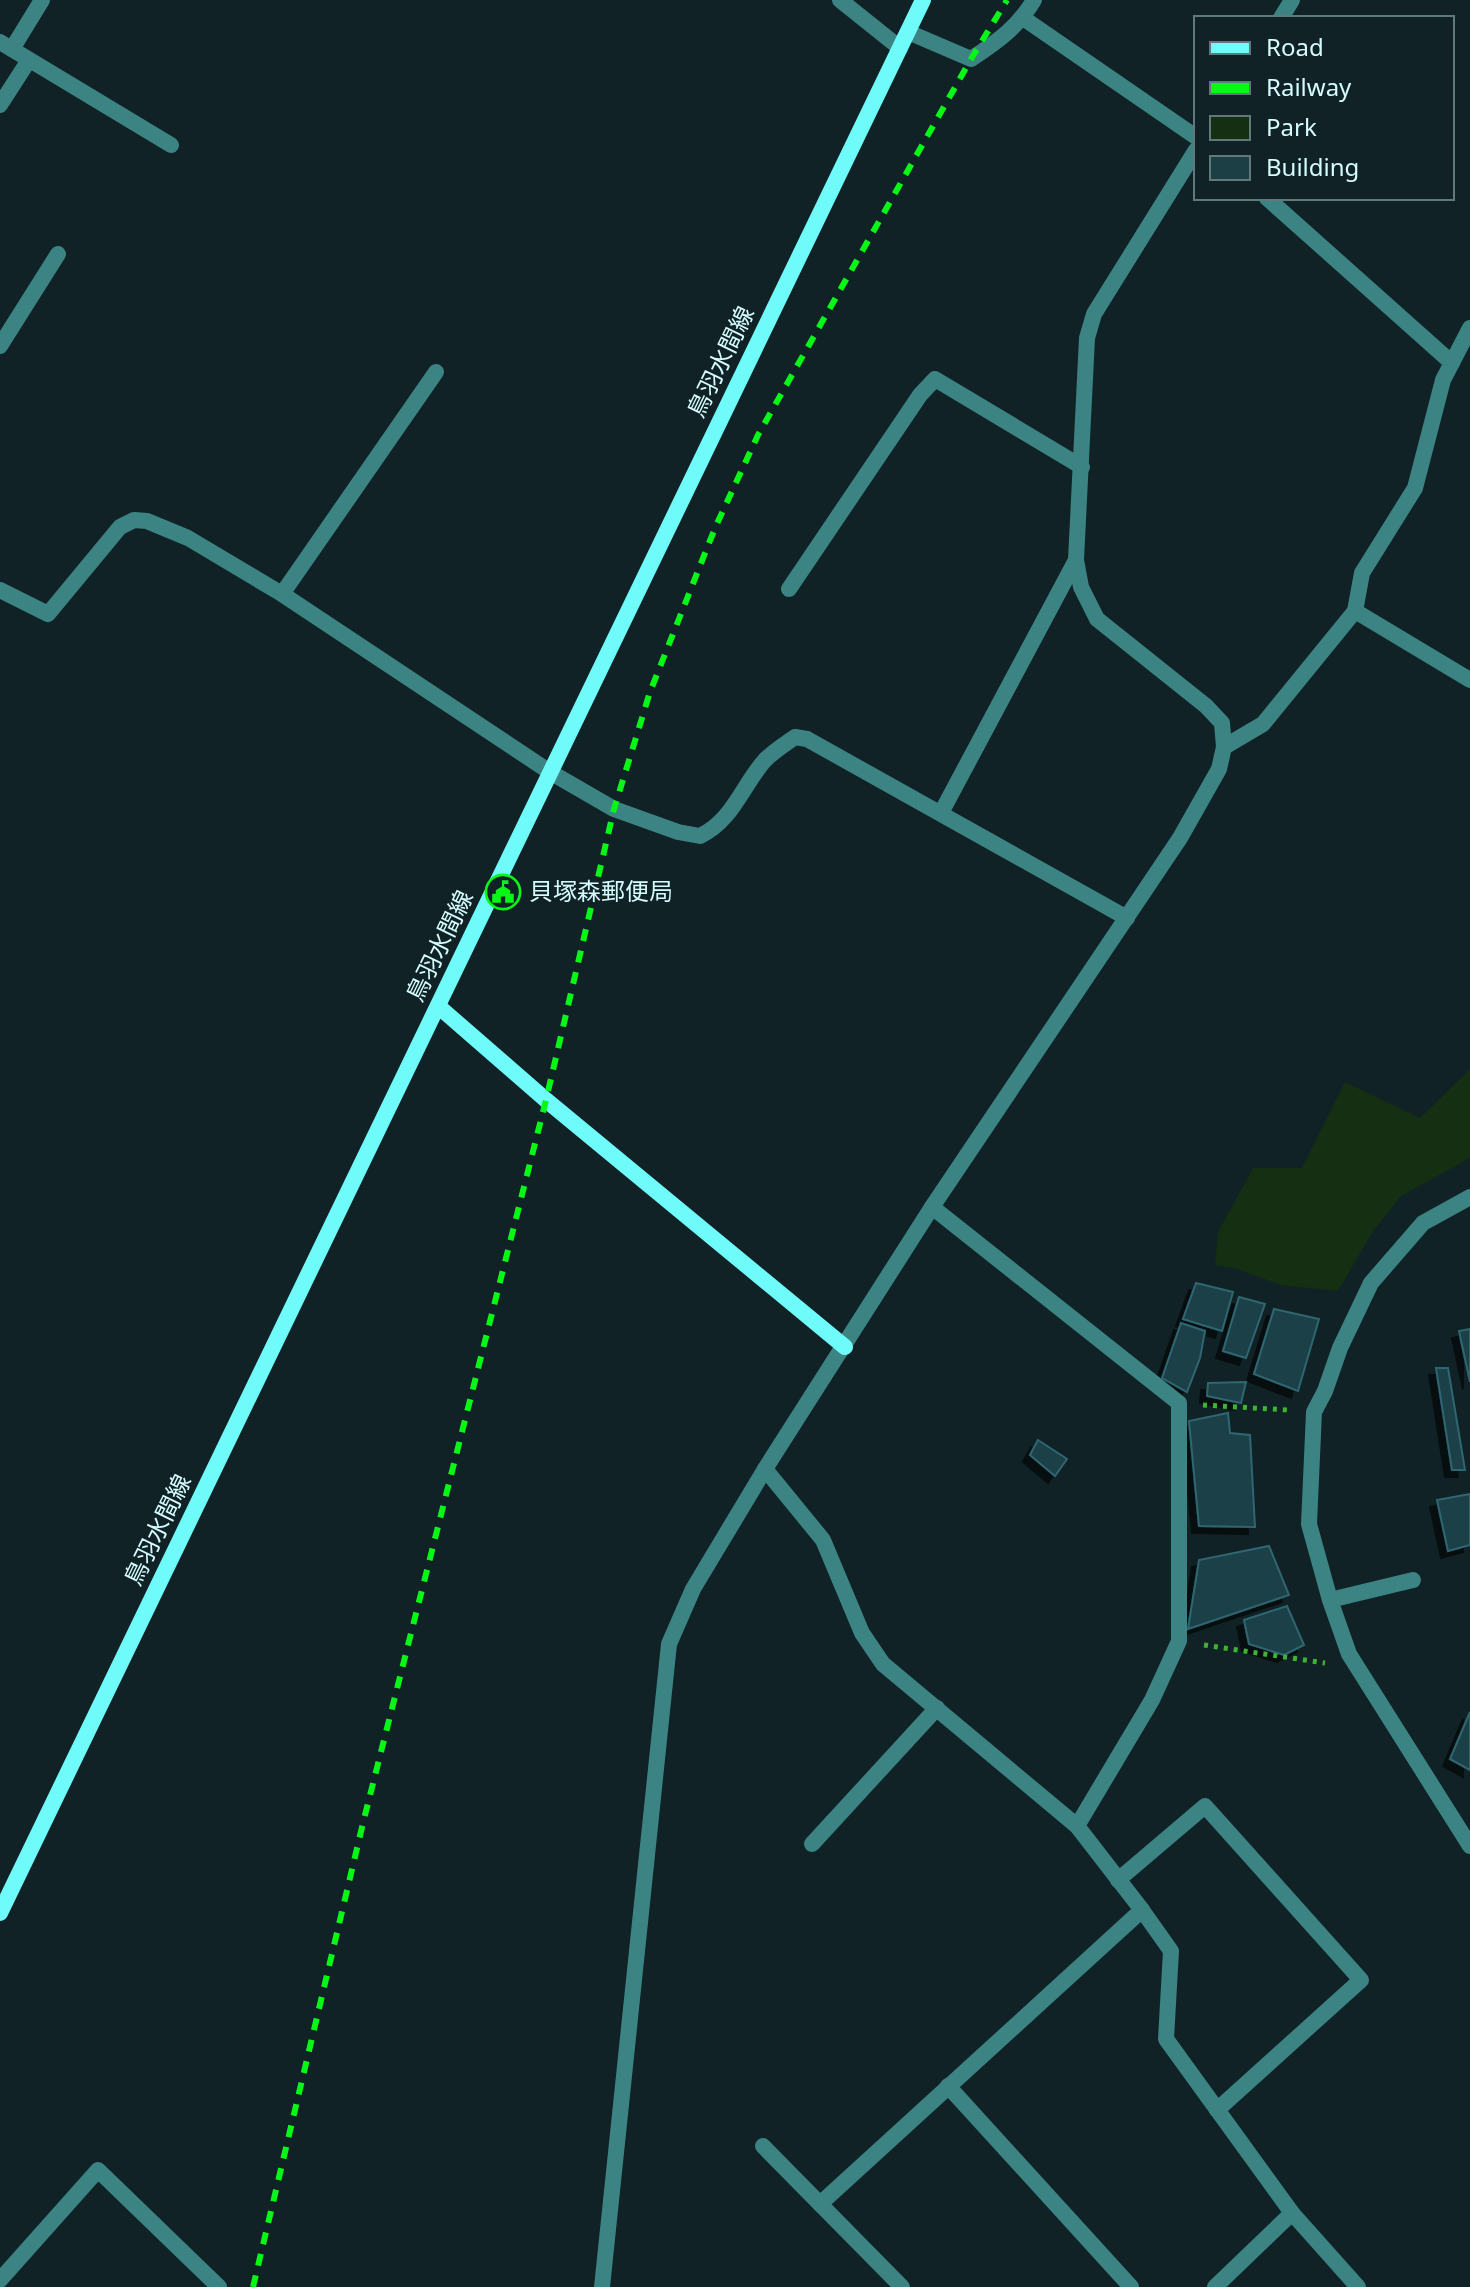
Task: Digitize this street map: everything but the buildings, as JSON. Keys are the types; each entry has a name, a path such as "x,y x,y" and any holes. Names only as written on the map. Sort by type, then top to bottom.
{"street":[{"path":"42,0 6,46 171,145"},
{"path":"840,0 900,48"},
{"name":"鳥羽水間線","path":"0,1913 923,0"},
{"path":"908,32 971,59 1002,38 1023,18 1034,0"},
{"path":"1023,18 1194,136"},
{"path":"0,105 29,60"},
{"path":"602,2287 669,1644 693,1589 765,1469 932,1207 1180,838 1219,769 1224,747 1222,723 1097,619 1081,587 1076,560 1087,338 1094,314 1194,153"},
{"path":"1269,200 1452,363"},
{"path":"0,346 58,254"},
{"path":"1224,747 1263,724 1355,611 1362,573 1415,488 1443,380 1470,328"},
{"path":"282,594 436,372"},
{"path":"789,589 920,395 935,379 1082,467"},
{"path":"0,590 48,614 120,527 134,520 147,521 188,538 282,594 550,772 614,809 678,832 700,836 724,820 764,761 795,737 807,739 1127,918"},
{"path":"941,813 1076,560"},
{"path":"1355,611 1470,680"},
{"path":"438,1006 546,1100 845,1347"},
{"path":"1470,1197 1423,1223 1371,1283 1314,1412 1309,1524 1349,1654 1470,1846"},
{"path":"932,1207 1179,1403 1179,1641 1152,1700 1077,1826"},
{"path":"765,1469 823,1540 862,1633 883,1664 1077,1826 1142,1910 1171,1951 1166,2039 1292,2213 1358,2287"},
{"path":"1330,1600 1413,1580"},
{"path":"812,1844 937,1708"},
{"path":"1118,1880 1205,1806 1361,1980 1217,2110"},
{"path":"820,2204 1142,1910"},
{"path":"948,2086 1131,2287"},
{"path":"763,2146 902,2287"},
{"path":"0,2280 98,2170 219,2287"},
{"path":"1215,2287 1292,2213"}],"path":[{"path":"1179,1403 1314,1412"},
{"path":"1179,1641 1330,1664"}],"green space":[{"path":"1470,1069 1470,1158 1401,1196 1373,1231 1338,1291 1281,1285 1234,1268 1215,1265 1218,1232 1253,1168 1302,1168 1345,1082 1420,1118"}],"railway":[{"path":"253,2287 363,1823 546,1100 614,809 650,692 715,528 758,435 1007,0"}],"place":[{"name":"貝塚森郵便局","path":"503,892"}]}
